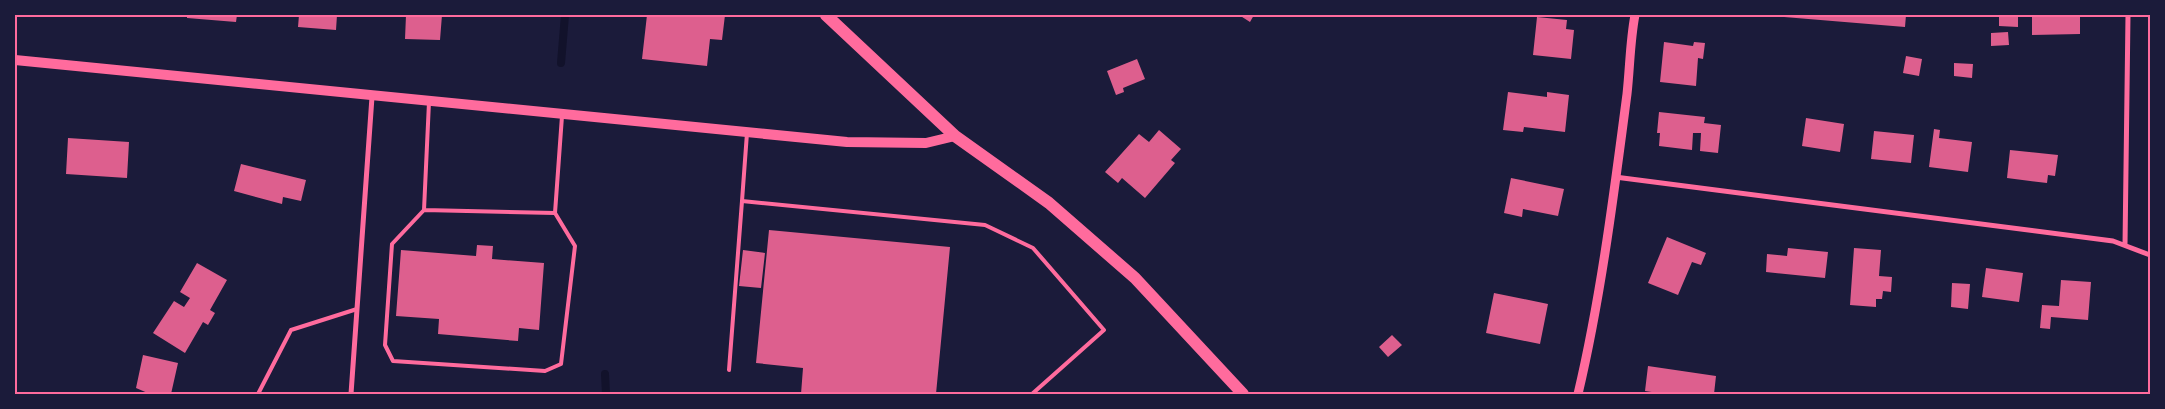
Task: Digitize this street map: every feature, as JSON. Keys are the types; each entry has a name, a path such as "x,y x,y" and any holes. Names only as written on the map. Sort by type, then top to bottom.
{"main road":[{"path":"826,15 955,136 1049,203 1135,278 1243,394"},
{"path":"15,60 847,142 926,143 955,136"}],"street":[{"path":"1578,394 1598,291 1627,92 1630,41 1635,15"},
{"path":"2126,245 2128,15"},
{"path":"351,394 372,96"},
{"path":"1614,177 2113,241 2150,255"}],"lane":[{"path":"429,102 424,210 392,244 385,345 393,361 545,371 561,364 575,246 555,213 562,114"},
{"path":"729,370 747,131"},
{"path":"742,201 985,225 1033,248 1104,330 1032,394"},
{"path":"424,210 555,213"},
{"path":"258,394 291,330 357,309"}],"building":[{"path":"187,15 237,15 236,22 187,18"},
{"path":"299,15 337,15 336,30 298,27"},
{"path":"406,15 442,15 440,40 405,39"},
{"path":"647,15 725,15 722,40 710,39 707,66 642,59"},
{"path":"1239,15 1254,15 1250,22"},
{"path":"1761,15 1906,15 1905,27"},
{"path":"1999,15 2018,15 2018,27 1999,26"},
{"path":"2032,15 2080,15 2080,34 2032,35"},
{"path":"1537,17 1567,20 1566,29 1574,30 1571,59 1533,55"},
{"path":"2008,32 2009,45 1991,46 1991,33"},
{"path":"1664,42 1693,46 1694,42 1705,43 1703,59 1698,58 1696,86 1660,82"},
{"path":"1906,56 1922,59 1919,76 1903,73"},
{"path":"1137,59 1145,79 1123,88 1124,92 1116,95 1107,71"},
{"path":"1954,63 1973,64 1972,78 1954,76"},
{"path":"1508,92 1547,97 1547,92 1569,95 1565,132 1524,127 1523,132 1503,130"},
{"path":"1659,112 1705,117 1704,123 1721,125 1718,153 1700,151 1701,133 1693,133 1692,150 1659,146 1660,133 1657,133"},
{"path":"1806,118 1844,124 1840,152 1802,146"},
{"path":"1934,129 1940,130 1939,138 1972,142 1968,172 1929,167"},
{"path":"1159,130 1181,149 1171,160 1175,163 1145,198 1122,178 1118,183 1105,172 1139,134 1149,142"},
{"path":"1874,131 1914,135 1911,163 1871,159"},
{"path":"68,138 129,142 127,178 66,174"},
{"path":"2010,150 2058,155 2055,176 2048,175 2047,183 2007,178"},
{"path":"241,164 306,180 301,201 283,197 282,204 234,191"},
{"path":"1511,178 1564,189 1558,216 1523,209 1522,217 1504,213"},
{"path":"769,230 950,247 936,394 801,394 803,368 756,363"},
{"path":"1667,237 1706,253 1701,265 1692,262 1678,295 1648,283"},
{"path":"477,245 493,246 492,259 544,263 539,330 519,328 518,341 438,334 439,319 396,316 401,250 476,256"},
{"path":"1788,248 1828,252 1825,278 1766,272 1767,254 1787,256"},
{"path":"1854,248 1881,250 1879,276 1892,277 1891,292 1883,291 1882,299 1876,299 1876,307 1850,305"},
{"path":"743,250 765,253 761,288 739,286"},
{"path":"197,263 227,280 210,310 215,313 208,325 203,322 185,353 153,333 174,301 184,307 190,298 180,292"},
{"path":"1986,268 2023,273 2019,302 1982,297"},
{"path":"2061,280 2091,282 2088,320 2051,317 2050,329 2040,328 2042,305 2059,306"},
{"path":"1952,283 1970,284 1968,309 1951,307"},
{"path":"1494,293 1548,304 1540,344 1486,333"},
{"path":"1392,335 1402,345 1388,357 1379,347"},
{"path":"143,355 178,363 171,394 150,394 136,388"},
{"path":"1648,366 1716,376 1714,394 1665,394 1645,391"}],"waterway":[{"path":"561,63 565,15"},
{"path":"605,374 606,394"}]}
